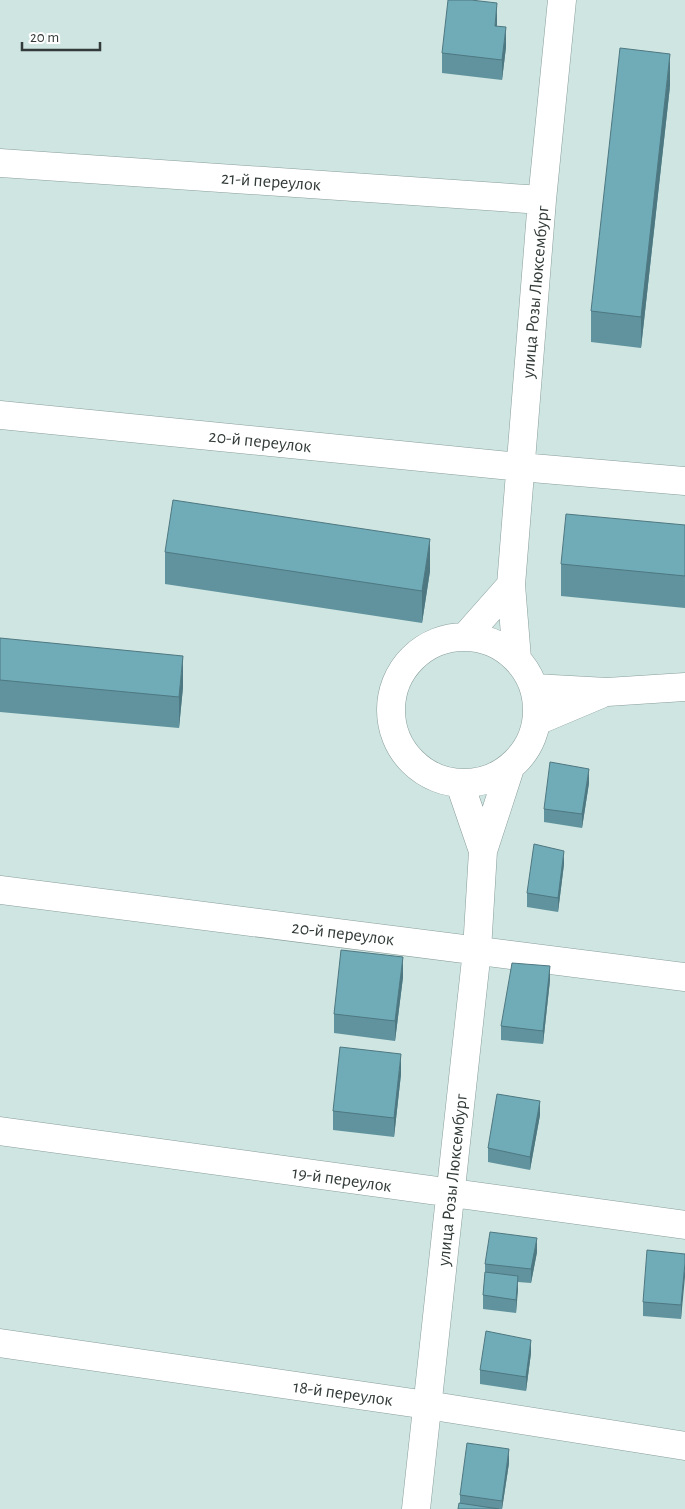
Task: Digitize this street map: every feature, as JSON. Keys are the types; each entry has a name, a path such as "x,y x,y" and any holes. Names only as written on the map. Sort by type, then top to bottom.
{"street":[{"name":"улица Розы Люксембург","path":"517,659 484,639 466,637 447,638 424,648 411,659 399,676 392,695 392,725 401,748 415,765 430,775 460,784 493,777 510,768 524,753 537,721 534,688 517,659 511,585 542,200 562,0"},
{"name":"21-й переулок","path":"0,163 542,200"},
{"name":"20-й переулок","path":"0,415 520,467 685,481"},
{"path":"466,637 511,585"},
{"path":"534,688 607,692 685,687"},
{"path":"537,721 607,692"},
{"name":"улица Розы Люксембург","path":"416,1509 477,950 484,851 510,768"},
{"name":"улица Розы Люксембург","path":"460,784 484,851"},
{"name":"20-й переулок","path":"0,890 685,977"},
{"name":"19-й переулок","path":"0,1131 685,1225"},
{"name":"18-й переулок","path":"0,1343 427,1405 685,1446"}],"building":[{"path":"448,0 497,3 495,26 506,27 502,60 442,53"},
{"path":"620,48 670,54 641,317 591,311"},
{"path":"173,500 430,539 422,591 165,552"},
{"path":"566,514 685,525 685,576 561,564"},
{"path":"0,638 183,656 179,697 0,680"},
{"path":"550,762 589,769 582,814 544,809"},
{"path":"534,844 564,851 558,898 527,893"},
{"path":"341,950 403,957 395,1021 334,1014"},
{"path":"512,963 550,966 543,1031 501,1026"},
{"path":"340,1047 401,1054 394,1118 333,1111"},
{"path":"497,1094 540,1101 530,1157 488,1148"},
{"path":"490,1232 537,1238 531,1269 485,1264"},
{"path":"647,1250 685,1254 681,1305 643,1302"},
{"path":"485,1272 518,1276 516,1300 483,1295"},
{"path":"486,1331 531,1340 526,1377 480,1370"},
{"path":"467,1443 509,1449 502,1501 460,1495"},
{"path":"459,1503 499,1509 458,1509"}]}
